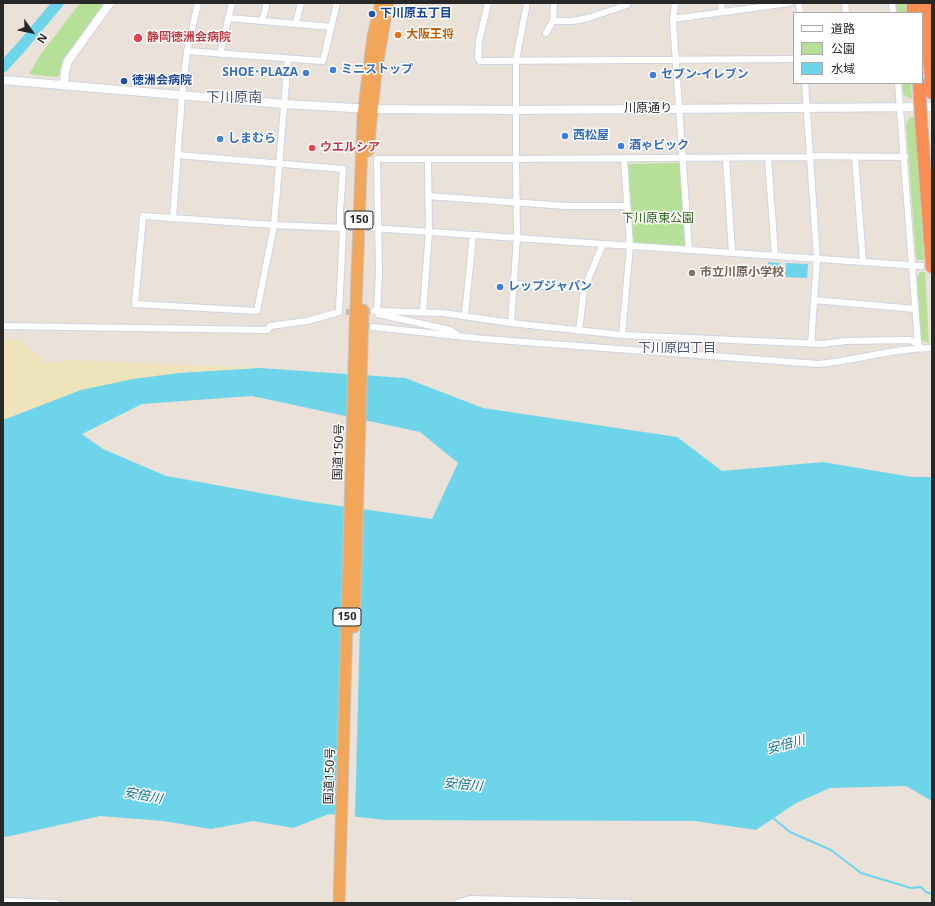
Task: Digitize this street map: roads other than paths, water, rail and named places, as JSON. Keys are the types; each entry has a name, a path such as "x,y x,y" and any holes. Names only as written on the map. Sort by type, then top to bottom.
{"highway":[{"name":"国道150号","path":"347,903 368,108 373,36 380,3"},
{"name":"国道150号","path":"368,108 388,3"},
{"path":"925,3 932,93"},
{"path":"919,84 927,267"},
{"name":"国道150号","path":"339,903 363,330"}],"street":[{"path":"64,85 65,70 68,61 110,3"},
{"path":"173,218 182,95 187,51 198,3"},
{"path":"220,54 232,3"},
{"path":"262,21 267,3"},
{"path":"296,23 301,3"},
{"path":"187,51 323,61 337,3"},
{"path":"488,3 479,41 478,58 480,61 793,59"},
{"path":"510,323 517,238 516,60 527,3"},
{"path":"546,33 553,21 554,3"},
{"path":"676,3 673,19 690,250"},
{"path":"722,3 722,12"},
{"path":"673,19 757,5 789,3"},
{"path":"553,21 581,20 627,4"},
{"path":"228,18 332,26"},
{"path":"288,59 274,225 257,311 135,304 143,216 274,225 344,228"},
{"name":"川原通り","path":"3,80 284,104 368,108 516,110 932,107"},
{"path":"805,84 817,259 811,344"},
{"path":"898,84 919,346"},
{"path":"3,326 268,330 270,326 308,321 343,312 344,228 340,211 343,169 178,155"},
{"path":"856,157 864,262"},
{"path":"375,311 379,273 375,228 377,159 904,157"},
{"path":"622,335 630,246 624,158"},
{"path":"726,158 732,253"},
{"path":"768,158 775,256"},
{"path":"423,311 429,232 428,159"},
{"path":"428,196 566,206 627,206"},
{"path":"375,228 927,267"},
{"path":"465,315 473,235"},
{"path":"579,331 584,289 604,244"},
{"path":"513,284 584,289"},
{"path":"814,300 915,309"},
{"path":"375,311 378,314 450,330 459,336"},
{"path":"375,311 423,311 465,315 510,323 622,335 811,344 845,341 910,340 919,346"},
{"path":"363,330 818,364 839,362 919,346 931,348"},
{"path":"456,903 470,899 629,903"},
{"path":"3,901 56,903"}],"water":[{"path":"768,262 780,263 780,271 767,270"},
{"path":"786,263 808,264 807,278 785,277"},
{"name":"安倍川","path":"260,368 405,378 483,408 677,437 722,471 823,462 912,477 932,477 932,801 906,786 830,788 796,803 756,830 695,821 387,820 329,814 293,828 253,821 211,829 163,821 100,816 3,837 3,420 81,390 133,379 179,373","holes":["252,396 420,432 458,463 432,519 305,501 166,476 103,449 82,434 142,404"]}],"waterway":[{"path":"3,67 58,3"},
{"path":"771,818 790,832 831,850 861,873 911,888 921,887 926,892 932,894"}],"tunnel":[{"path":"348,228 373,228"},
{"path":"346,312 374,311"}],"place":[{"name":"下川原五丁目","path":"372,14"},
{"name":"大阪王将","path":"398,35"},
{"name":"静岡徳洲会病院","path":"138,38"},
{"name":"ミニストップ","path":"333,70"},
{"name":"SHOE･PLAZA","path":"306,73"},
{"name":"セブン-イレブン","path":"653,75"},
{"name":"徳洲会病院","path":"124,81"},
{"name":"西松屋","path":"565,136"},
{"name":"しまむら","path":"220,139"},
{"name":"酒ゃビック","path":"621,146"},
{"name":"ウエルシア","path":"312,148"},
{"name":"市立川原小学校","path":"692,273"},
{"name":"レップジャパン","path":"500,287"}],"district":[{"name":"下川原南","path":"234,98"},
{"name":"下川原四丁目","path":"677,348"}],"park label":[{"name":"下川原東公園","path":"658,219"}]}
